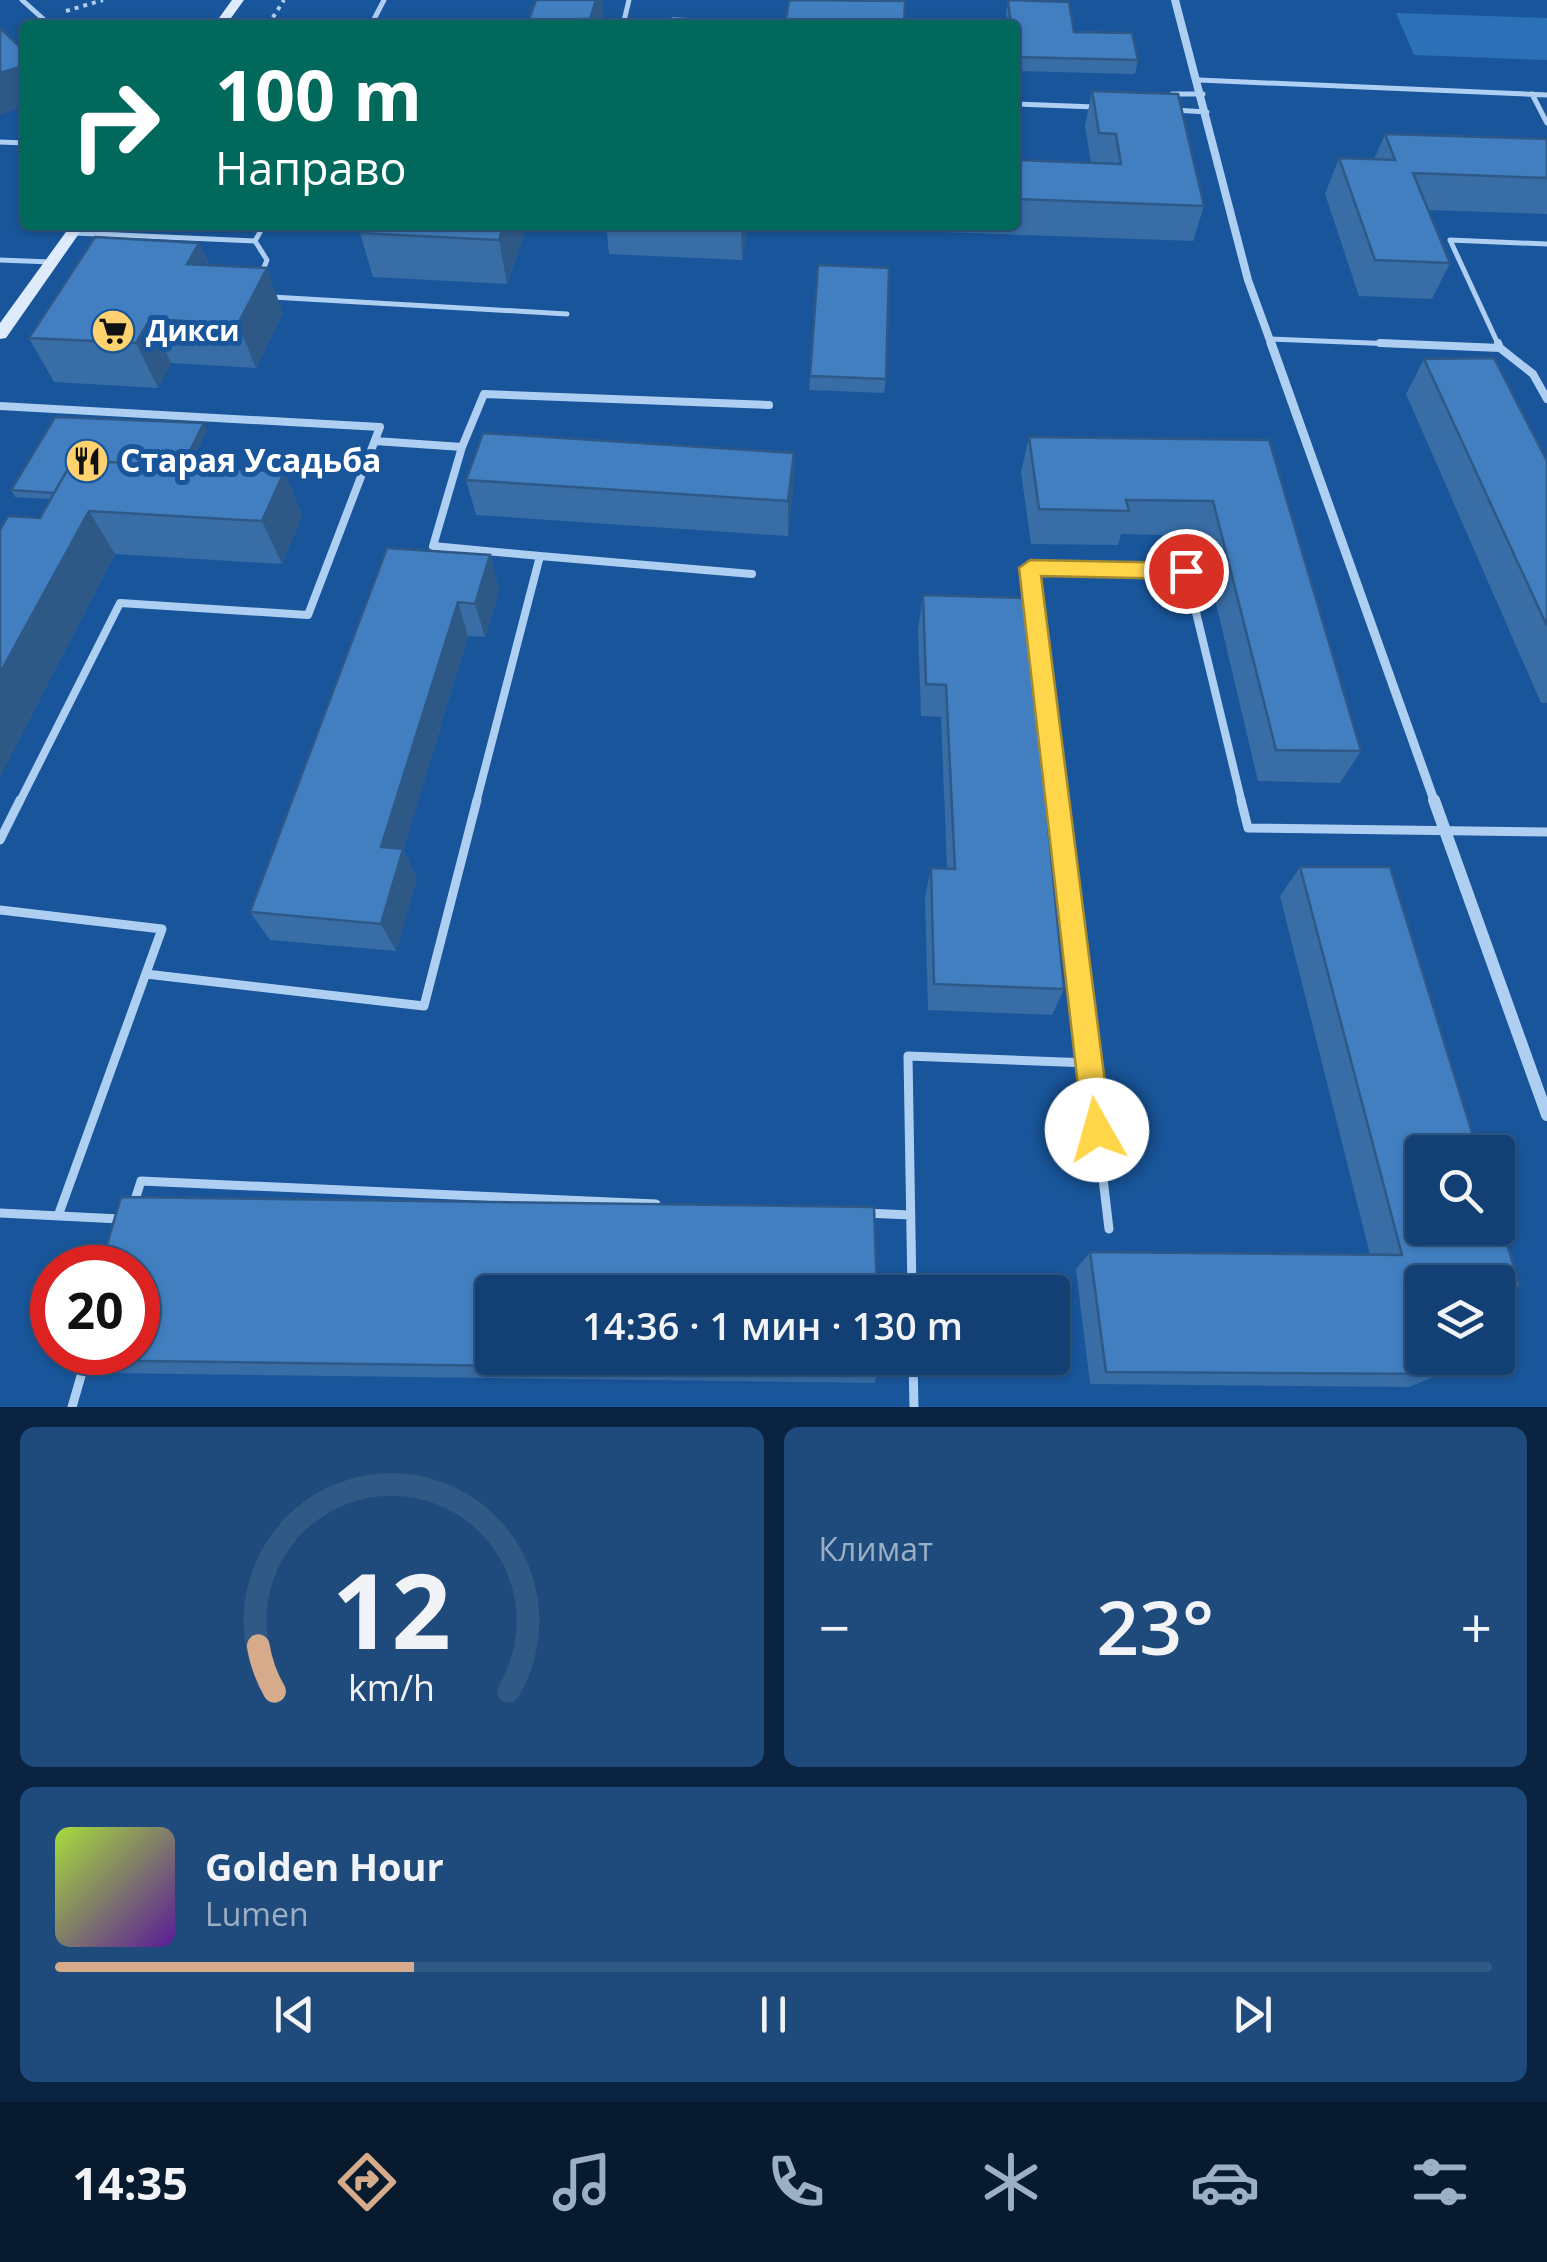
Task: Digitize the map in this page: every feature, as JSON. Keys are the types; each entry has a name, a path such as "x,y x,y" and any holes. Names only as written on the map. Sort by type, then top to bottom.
{"street":[{"path":"1175,0 1203,94 1248,280 1547,1114"},
{"path":"0,334 74,230"}],"lane":[{"path":"22,0 44,20"},
{"path":"1199,80 1547,95"},
{"path":"1169,94 1203,94"},
{"path":"1532,94 1547,123"},
{"path":"1020,104 1111,108"},
{"path":"1169,110 1207,112"},
{"path":"89,230 255,242"},
{"path":"255,242 261,230"},
{"path":"1547,244 1450,240 1500,348 1533,374 1547,400"},
{"path":"255,242 267,260 260,278"},
{"path":"0,260 52,262"},
{"path":"253,296 567,314"},
{"path":"1269,339 1500,348"},
{"path":"1533,374 1547,374"},
{"path":"752,574 433,546 462,447 484,394 769,406"},
{"path":"0,406 380,427 308,615 120,603 0,840"},
{"path":"375,441 462,447"},
{"path":"146,974 424,1006 540,556"},
{"path":"1108,1229 1030,568 1186,571 1248,828 1547,832"},
{"path":"0,910 162,929 58,1216"},
{"path":"912,1275 908,1056 1089,1063"},
{"path":"124,1236 141,1181 674,1205"},
{"path":"0,1212 129,1220"},
{"path":"851,1213 910,1215"},
{"path":"72,1407 81,1375"},
{"path":"913,1375 914,1407"}],"path":[{"path":"42,18 104,0"}],"shaded area":[{"path":"1396,13 1547,18 1547,60 1414,55"}],"building":[{"path":"536,0 596,0 590,19 529,20"},
{"path":"789,0 905,1 904,20 786,20"},
{"path":"1008,0 1069,2 1074,32 1132,33 1138,60 1020,57 1020,20 1010,20"},
{"path":"0,28 20,47 20,67 0,73"},
{"path":"1092,91 1178,94 1204,206 1020,199 1020,160 1121,164 1116,134 1099,133"},
{"path":"1385,134 1547,139 1547,178 1413,173 1450,263 1375,260 1339,158 1395,160"},
{"path":"361,230 502,230 499,240 360,233"},
{"path":"95,237 199,243 187,264 267,268 238,324 150,319 136,343 29,338"},
{"path":"818,265 889,268 886,379 810,376"},
{"path":"1494,358 1547,461 1547,626 1424,359"},
{"path":"55,417 204,423 182,466 73,460 54,493 11,490"},
{"path":"483,433 794,453 788,501 466,480"},
{"path":"1029,437 1269,440 1361,751 1276,750 1213,501 1126,500 1129,511 1039,509"},
{"path":"73,460 284,472 262,521 89,511 0,673 0,530 8,516 40,518"},
{"path":"387,548 490,555 475,604 458,602 381,847 403,849 381,924 250,912"},
{"path":"923,595 1026,598 1064,989 934,984 931,868 955,869 946,685 926,684"},
{"path":"1300,867 1390,867 1473,1135 1405,1135 1405,1245 1507,1245 1513,1265 1405,1265 1405,1374 1106,1372 1090,1252 1402,1255"},
{"path":"121,1197 874,1207 876,1275 475,1275 475,1365 160,1361 160,1245 107,1245"}],"place":[{"name":"Дикси","path":"113,331"},
{"name":"Старая Усадьба","path":"87,461"}],"route":[{"path":"1097,1130 1030,568 1186,571"}]}
